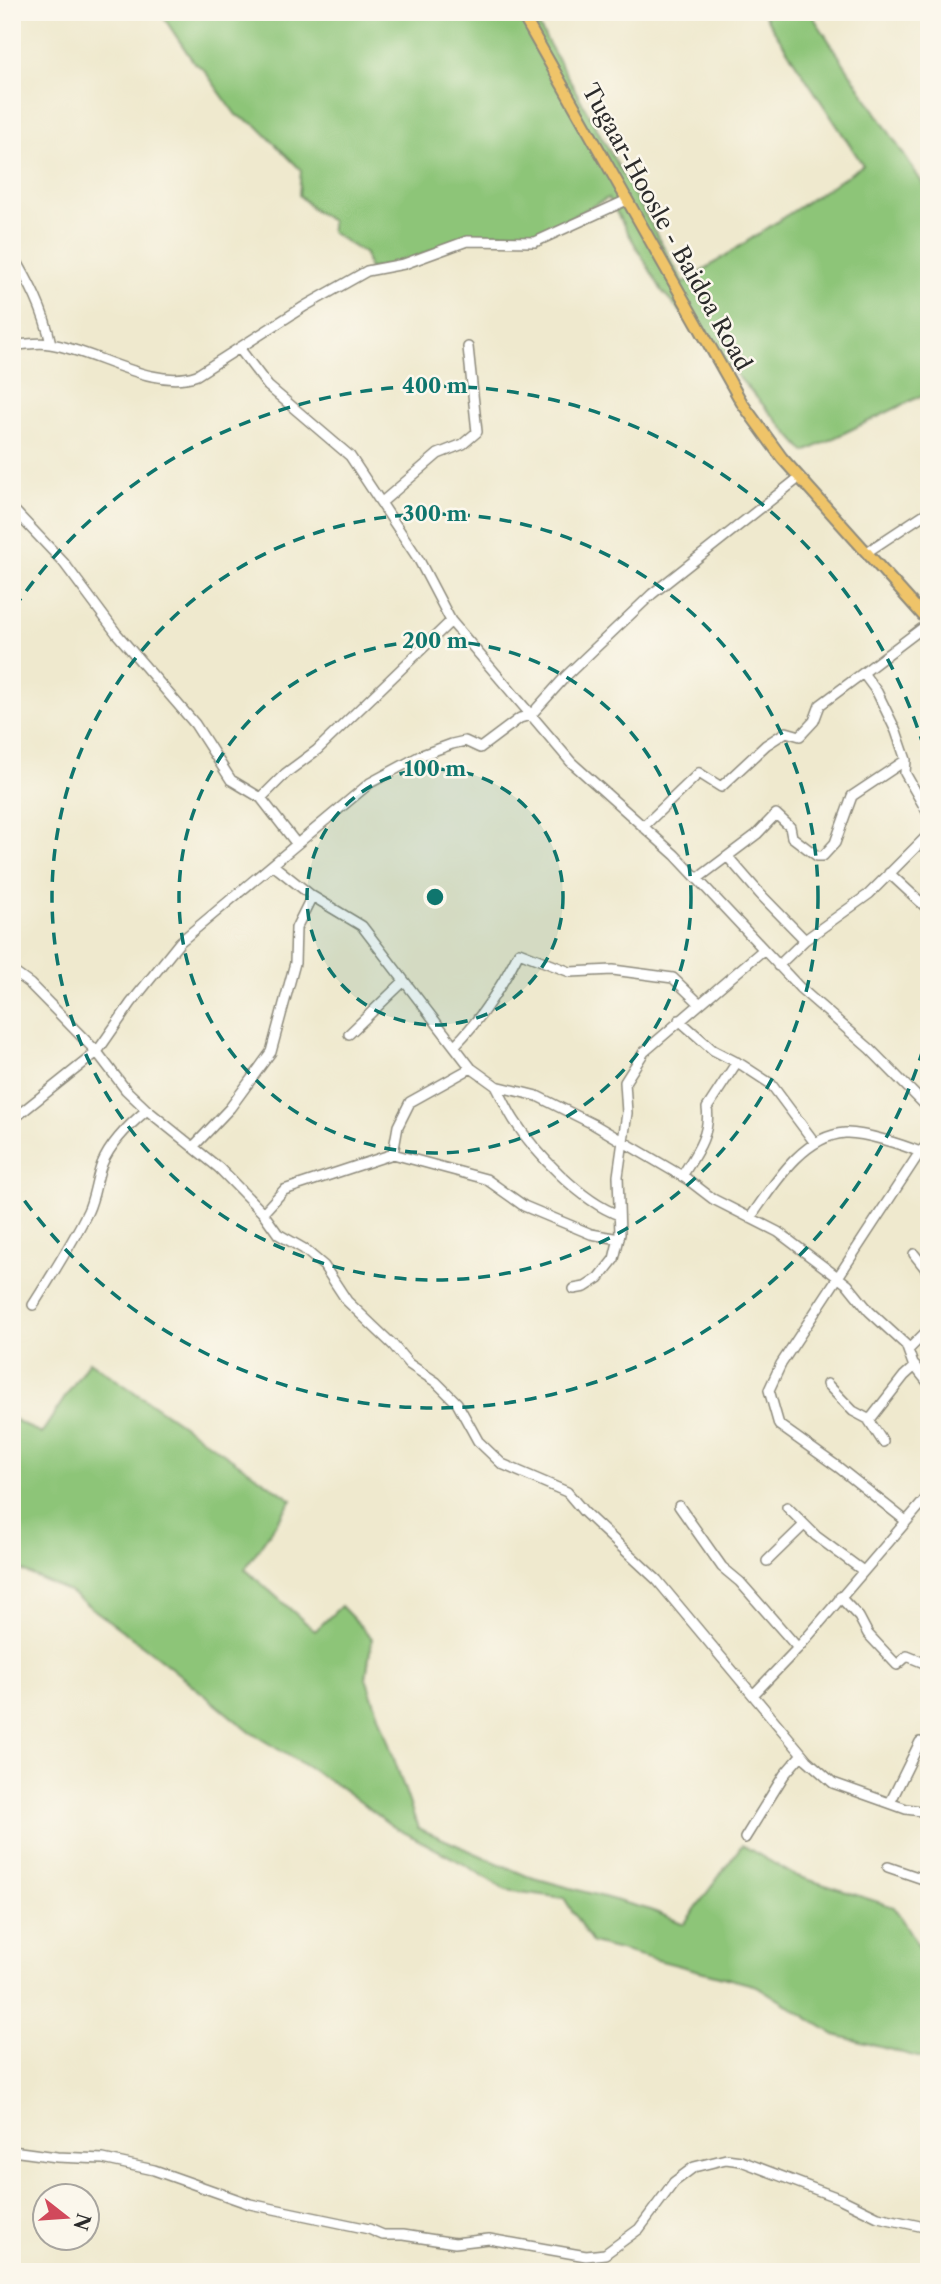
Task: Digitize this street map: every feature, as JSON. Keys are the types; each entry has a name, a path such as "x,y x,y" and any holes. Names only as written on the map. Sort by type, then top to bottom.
{"main road":[{"name":"Tugaar-Hoosle - Baidoa Road","path":"521,12 742,403 782,458 929,622"}],"street":[{"path":"12,346 27,343 51,344 173,380 185,380 197,376 305,306 367,271 404,264 467,242 535,242 627,200"},
{"path":"12,253 34,289 51,344"},
{"path":"382,502 438,454 463,444 477,432 468,347"},
{"path":"239,348 268,386 350,456 419,560 451,621 571,762 697,878 778,966 870,1049 929,1109"},
{"path":"12,1120 97,1052 131,1003 180,942 370,783 422,755 452,744 465,741 480,748 520,718 531,715 566,676 652,594 800,477"},
{"path":"12,508 64,563 117,634 195,723 232,780 261,798 296,844"},
{"path":"867,552 929,510"},
{"path":"261,798 335,733 451,621"},
{"path":"643,827 699,773 721,787 766,745 786,732 800,736 814,721 820,705 929,622"},
{"path":"863,673 877,692 896,732 906,760 905,773 929,815"},
{"path":"697,878 757,834 776,814 790,827 792,836 817,856 823,856 835,844 852,796 906,760"},
{"path":"778,966 805,940 869,894 929,834"},
{"path":"727,857 805,940"},
{"path":"273,865 312,896 362,926 471,1068 496,1086 537,1096 624,1140 713,1199 778,1232 848,1285 869,1311 906,1345 915,1366 929,1384"},
{"path":"890,873 929,910"},
{"path":"193,1147 230,1108 271,1052 295,963 296,929 312,896"},
{"path":"574,1289 584,1287 599,1278 614,1259 619,1239 618,1176 627,1113 625,1082 644,1052 763,950"},
{"path":"455,1045 470,1030 494,996 519,952 570,972 613,970 673,978 700,1004"},
{"path":"12,971 30,984 97,1052 126,1090 147,1110 219,1168 263,1213 278,1234 304,1249 324,1266 347,1301 409,1364 436,1382 457,1404 478,1441 502,1464 567,1492 584,1512 657,1580 802,1754 833,1783 906,1809 929,1811"},
{"path":"349,1034 404,981"},
{"path":"679,1020 713,1050 771,1084 815,1143"},
{"path":"682,1176 701,1146 709,1120 707,1108 737,1062"},
{"path":"393,1154 398,1126 410,1102 471,1068"},
{"path":"496,1086 515,1122 537,1150 580,1191 609,1212 619,1215"},
{"path":"33,1305 87,1212 102,1164 113,1145 132,1122 147,1110"},
{"path":"750,1218 790,1164 815,1143 846,1133 902,1145 920,1152"},
{"path":"906,1521 779,1424 769,1390 781,1364 837,1277 920,1152 929,1143"},
{"path":"263,1213 284,1190 393,1154 486,1179 524,1206 591,1234 619,1239"},
{"path":"914,1254 929,1273"},
{"path":"908,1350 929,1329"},
{"path":"868,1419 915,1366"},
{"path":"827,1384 853,1410 868,1419 883,1442"},
{"path":"754,1694 798,1648 862,1570 929,1495"},
{"path":"679,1506 722,1567 740,1582 798,1648"},
{"path":"787,1507 816,1536 862,1570"},
{"path":"767,1561 804,1525"},
{"path":"839,1597 859,1617 868,1634 897,1665 907,1656 929,1665"},
{"path":"890,1803 920,1742 929,1745"},
{"path":"745,1838 784,1775 802,1754"},
{"path":"888,1867 929,1881"},
{"path":"12,2151 103,2159 154,2170 250,2204 369,2229 383,2235 403,2235 455,2243 489,2239 586,2256 605,2254 639,2229 674,2182 694,2167 726,2159 741,2161 841,2199 878,2217 929,2228"}],"green space":[{"path":"160,12 531,12 684,283 863,165 762,12 810,12 929,193 929,392 805,452 662,291 608,198 546,230 464,236 408,261 369,269 365,254 331,232 331,221 314,210 299,195 301,170 256,125 236,115 204,70 193,61"},
{"path":"89,1361 292,1500 245,1569 315,1631 341,1606 372,1638 366,1678 418,1828 527,1876 651,1910 684,1924 742,1845 794,1875 894,1907 929,1963 929,2060 835,2035 757,1986 592,1943 564,1898 506,1890 464,1864 392,1826 343,1789 250,1732 154,1654 70,1592 12,1566 12,1418 41,1434"}]}
